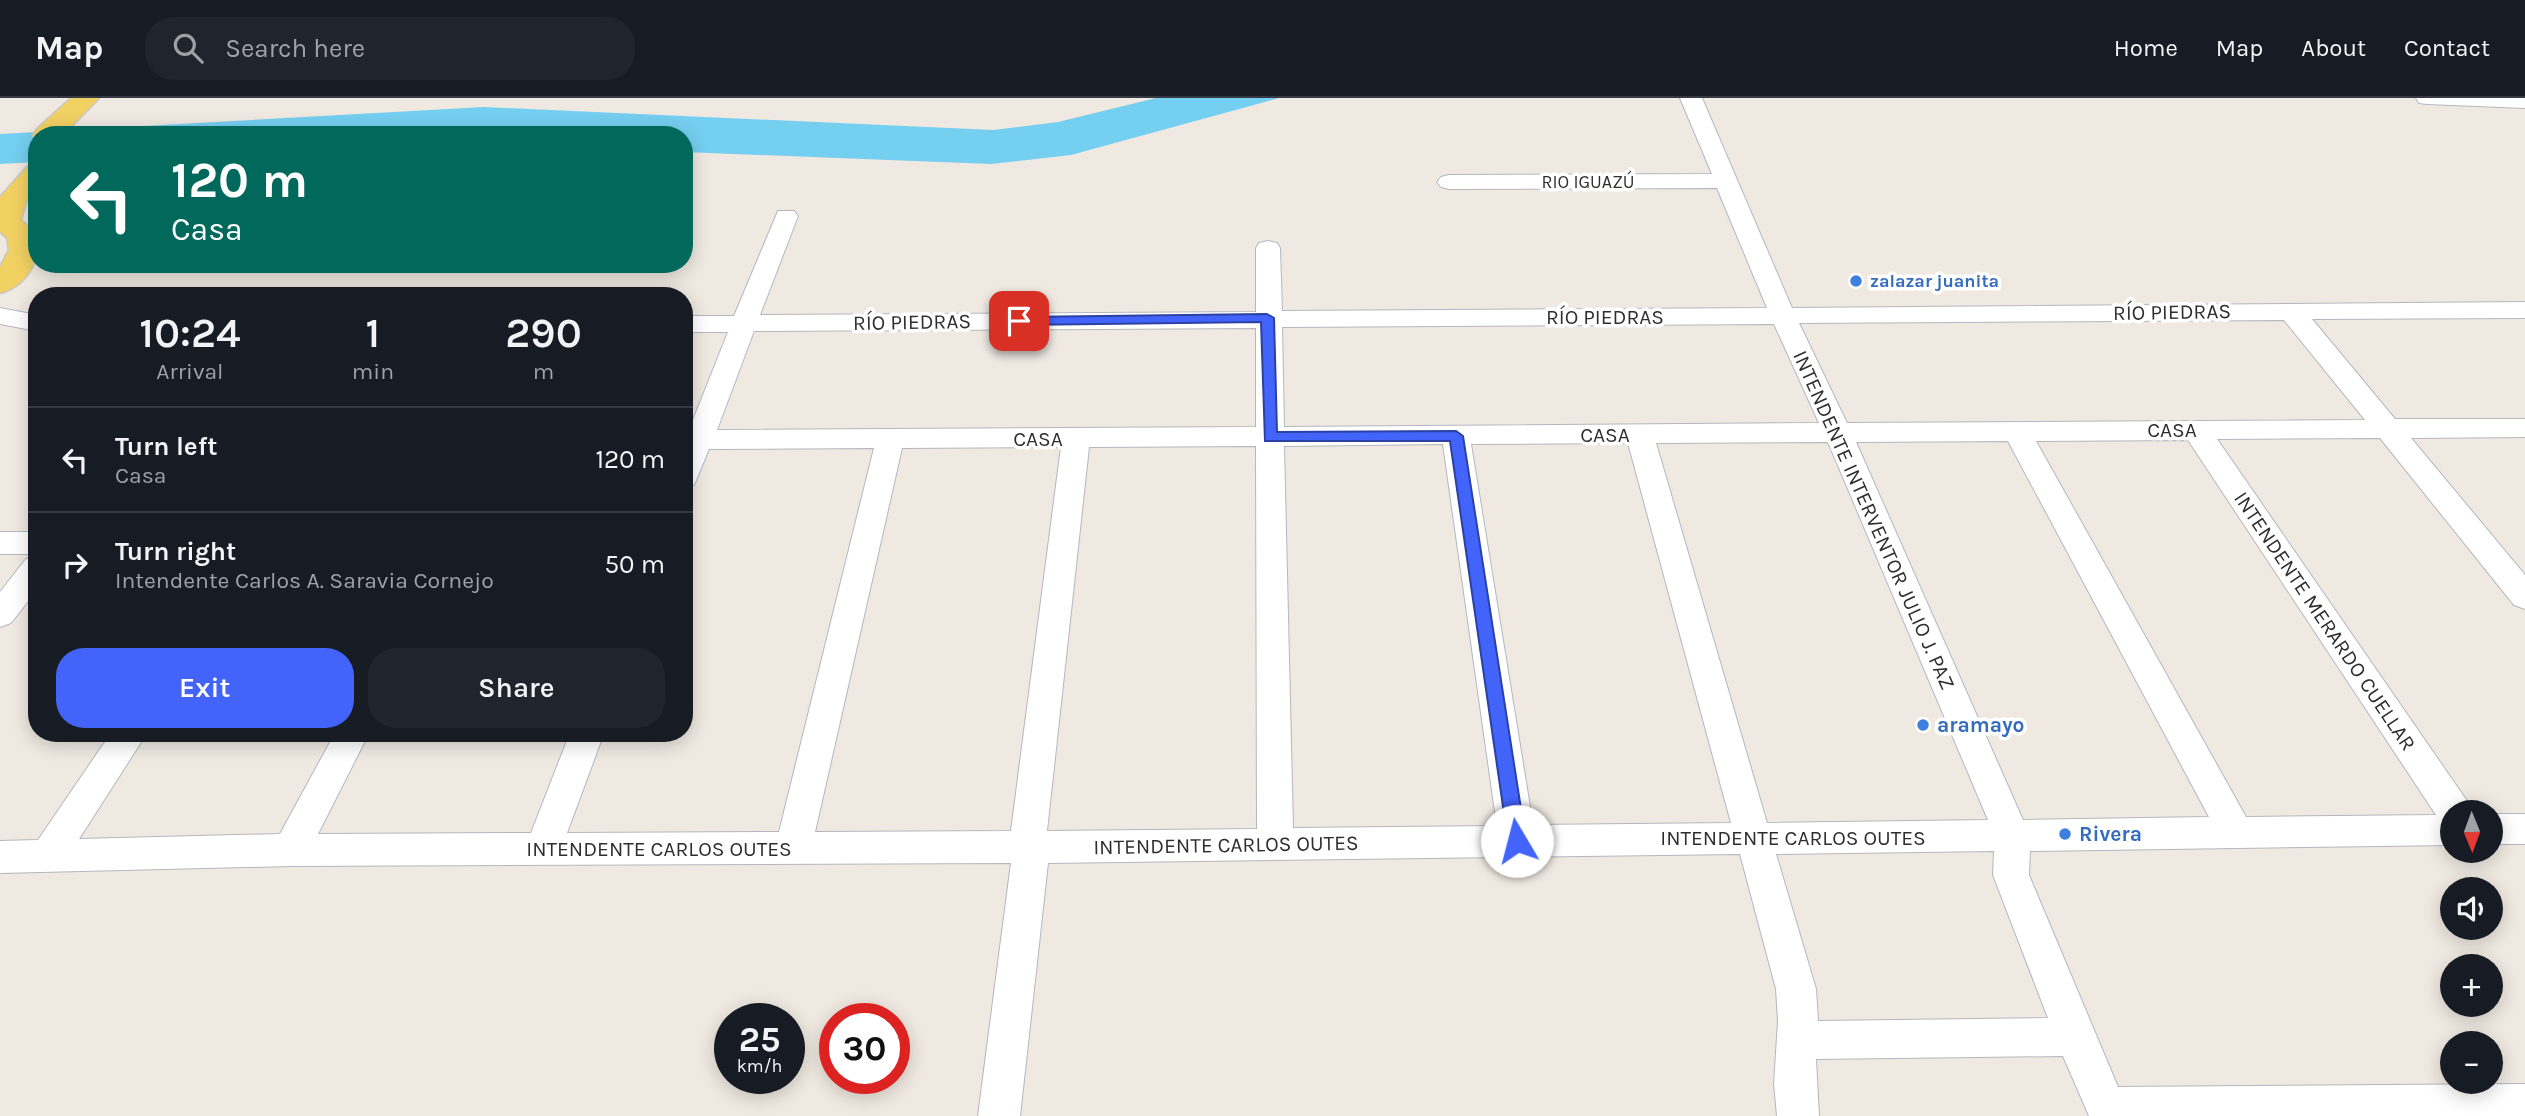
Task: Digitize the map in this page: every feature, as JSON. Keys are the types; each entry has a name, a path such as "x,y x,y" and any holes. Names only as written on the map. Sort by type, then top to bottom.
{"main road":[{"path":"68,126 99,105"},
{"path":"3,285 23,259 25,244 19,232 3,222 21,178"}],"street":[{"name":"INTENDENTE INTERVENTOR JULIO J. PAZ","path":"1691,98 1783,316 1839,433 2013,837 2011,875 2075,1037 2109,1112"},
{"path":"2427,98 2525,103"},
{"name":"RIO IGUAZÚ","path":"1449,183 1728,181"},
{"path":"693,438 744,324 786,216"},
{"path":"1268,248 1275,844"},
{"name":"RÍO PIEDRAS","path":"693,324 2525,310"},
{"path":"2291,311 2525,597"},
{"path":"0,316 28,323"},
{"path":"0,328 28,326"},
{"name":"CASA","path":"693,440 2525,428"},
{"name":"INTENDENTE MERARDO CUELLAR","path":"2196,430 2446,800"},
{"path":"2017,432 2237,834"},
{"path":"1640,435 1796,989 1800,1012 1794,1083 1798,1116"},
{"path":"1456,436 1517,841"},
{"path":"999,1116 1030,876 1029,826 1076,439"},
{"path":"793,848 890,440"},
{"path":"0,543 28,543"},
{"path":"0,615 28,579"},
{"path":"48,856 124,742"},
{"path":"291,850 347,742"},
{"path":"542,850 584,742"},
{"path":"2503,829 2525,829"},
{"name":"INTENDENTE CARLOS OUTES","path":"0,857 291,850 1029,847 2440,830"},
{"path":"1797,1040 2075,1037"},
{"path":"2109,1112 2525,1105"}],"water":[{"path":"1156,98 1279,98 1071,155 991,164 693,152 693,126 143,126 484,107 993,130 1058,122"},
{"path":"28,132 28,162 0,164 0,134"}],"place":[{"name":"zalazar juanita","path":"1856,281"},
{"name":"aramayo","path":"1923,725"},
{"name":"Rivera","path":"2065,834"}],"route":[{"path":"1019,321 1267,318 1270,437 1456,436 1517,841"}]}
